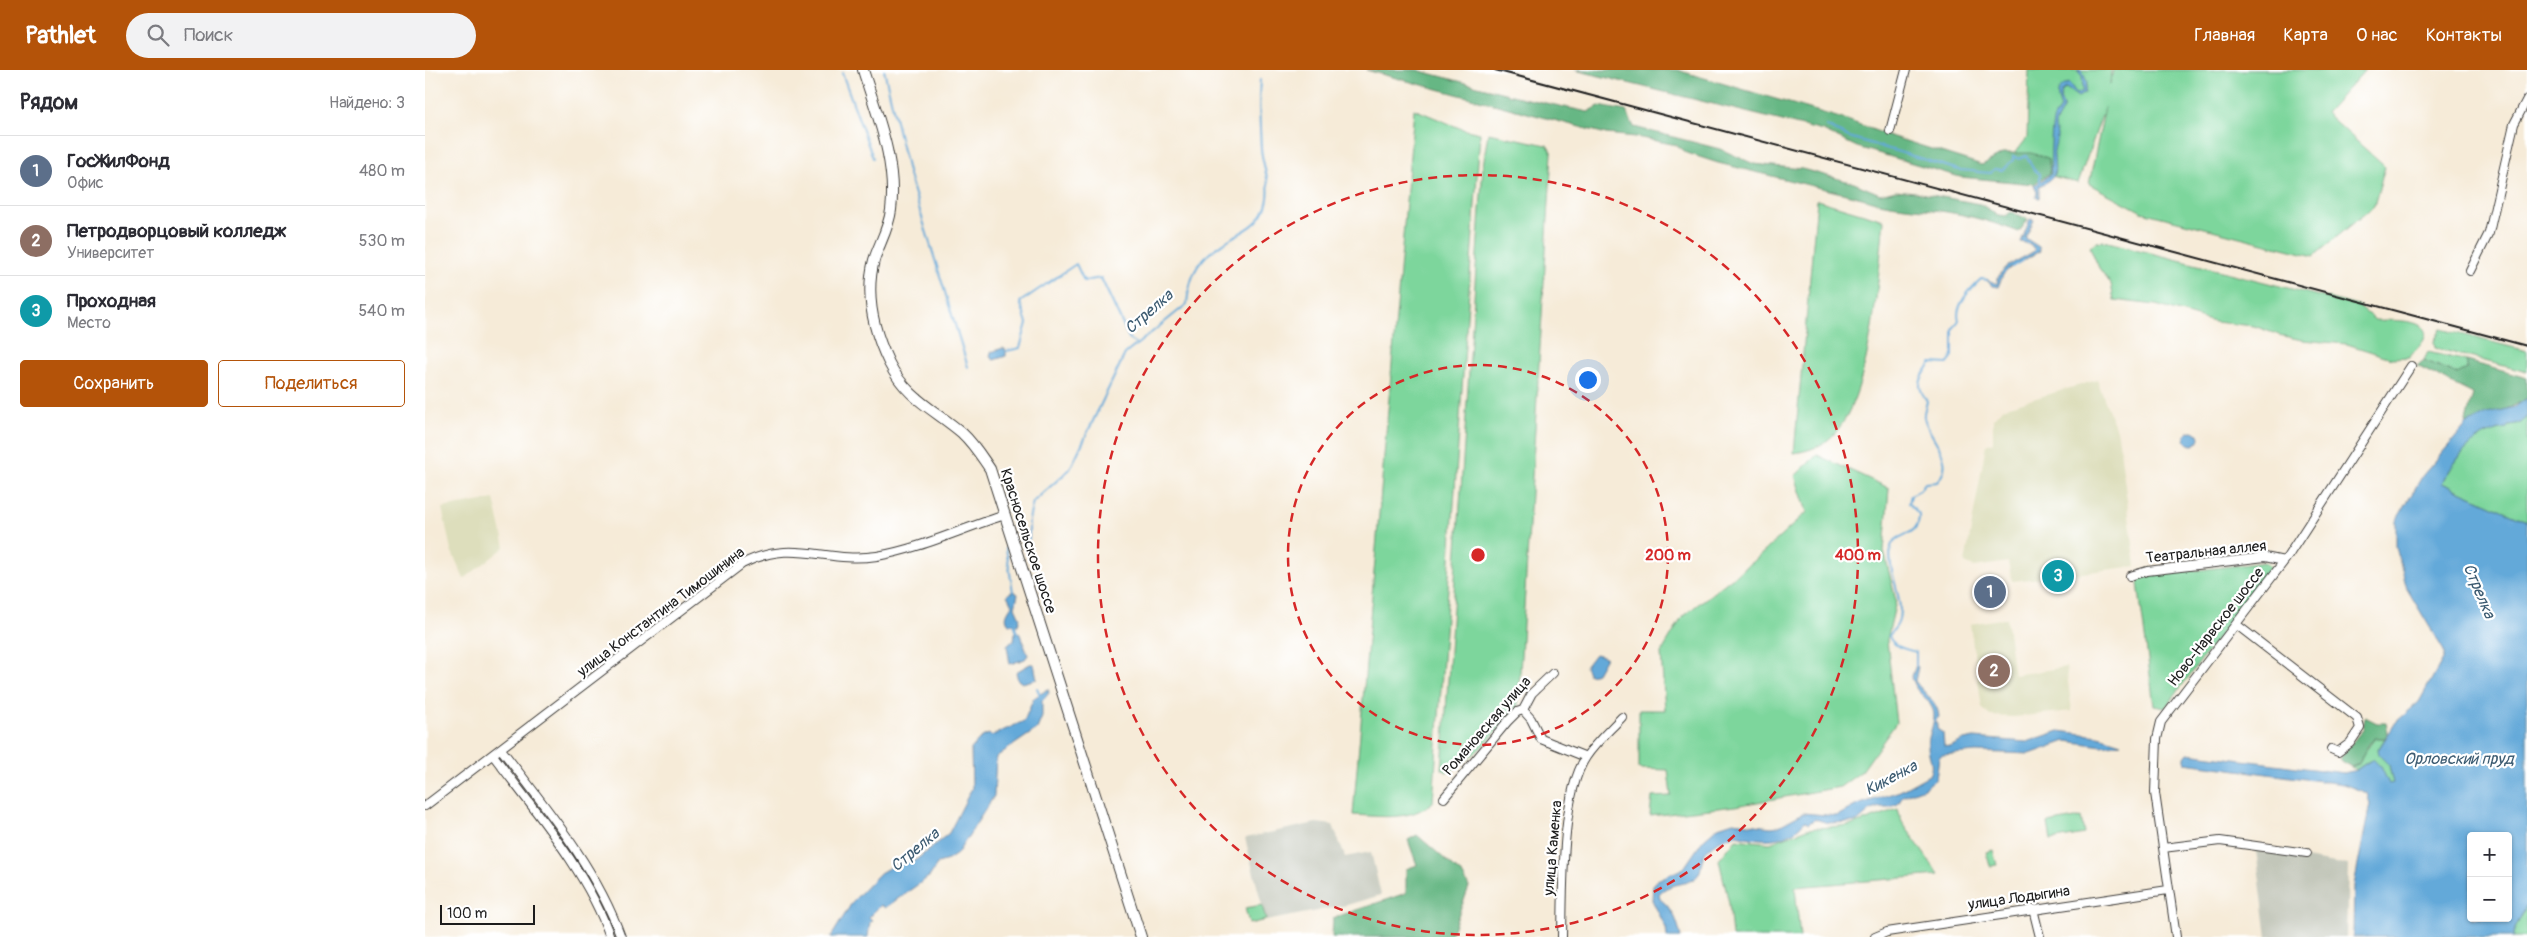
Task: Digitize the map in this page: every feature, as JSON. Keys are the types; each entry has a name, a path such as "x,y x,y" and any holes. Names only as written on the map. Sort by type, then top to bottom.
{"main road":[{"name":"Красносельское шоссе","path":"863,70 887,144 892,189 888,222 871,276 870,299 878,334 888,362 902,385 922,405 961,433 976,447 990,469 1141,937"}],"street":[{"path":"1890,131 1906,70"},
{"path":"2470,271 2485,245 2514,124 2527,99"},
{"name":"Ново-Нарвское шоссе","path":"2176,937 2155,794 2158,730 2170,708 2237,625 2284,561 2411,366"},
{"name":"улица Константина Тимошинина","path":"425,806 741,564 784,550 850,557 879,555 1005,515"},
{"name":"Театральная аллея","path":"2130,576 2147,571 2265,558 2284,561"},
{"path":"2237,625 2357,718 2360,728 2349,744 2338,752 2331,749"},
{"name":"Романовская улица","path":"1444,798 1507,722 1517,712 1523,710 1532,693 1553,673"},
{"path":"1523,710 1531,719 1541,739 1586,757"},
{"name":"улица Каменка","path":"1562,937 1563,880 1570,798 1586,757 1622,717"},
{"path":"501,749 591,872 607,901 621,937"},
{"path":"493,755 583,879 598,905 610,937"},
{"path":"2163,848 2220,841 2307,853"},
{"name":"улица Лодыгина","path":"1875,937 1887,932 2169,890"},
{"path":"2033,909 2041,937"}],"shaded area":[{"path":"2097,380 2118,435 2136,566 2066,575 2066,578 2052,579 2051,577 2012,581 2008,562 1974,567 1965,563 1986,445 1993,442 1993,419 2003,408"},
{"path":"494,499 505,547 464,579 451,550 442,508"},
{"path":"2006,618 2014,675 2066,667 2072,711 2014,717 1990,716 1982,708 1970,624"},
{"path":"1316,823 1333,825 1345,857 1371,852 1381,895 1347,905 1266,921 1245,838"},
{"path":"2256,850 2348,865 2346,937 2267,937"}],"green space":[{"path":"1366,70 1417,70 1527,99 1588,112 1599,106 1626,111 1634,127 1720,149 1754,164 1802,169 1854,183 1880,194 1896,190 1980,204 1998,215 2006,216 2011,212 2028,219 2019,232 1983,220 1956,214 1883,204 1718,163 1687,153 1677,145 1636,137 1606,134"},
{"path":"1575,70 1677,70 1847,120 1890,136 1982,165 2004,153 2031,153 2048,158 2050,173 2034,184 1960,177 1857,147 1823,131"},
{"path":"2029,70 2111,70 2110,84 2113,70 2365,70 2326,113 2385,167 2374,206 2314,256 2142,212 2089,184 2105,107 2078,183 2007,164 2027,138"},
{"path":"1414,109 1462,129 1480,133 1433,802 1415,813 1405,815 1385,817 1353,815"},
{"path":"1488,133 1547,145 1552,153 1518,705 1505,722 1474,754 1455,769 1447,772 1442,769 1483,166"},
{"path":"1817,200 1884,220 1870,337 1864,368 1855,397 1843,422 1829,439 1812,449 1794,453"},
{"path":"2104,241 2358,306 2375,320 2415,323 2425,331 2425,337 2410,357 2391,358 2347,344 2302,340 2279,335 2254,326 2214,322 2156,305 2114,300 2111,284 2099,268 2090,247 2096,242"},
{"path":"2441,329 2527,351 2527,372 2435,348 2434,341"},
{"path":"2428,352 2467,361 2467,369 2457,374 2424,360"},
{"path":"2424,360 2457,374 2467,369 2467,361 2527,378 2527,398 2513,406 2467,424 2466,421 2473,394 2417,366"},
{"path":"2527,416 2527,521 2442,483 2454,464 2475,441 2494,431 2506,429 2509,425 2521,423"},
{"path":"1817,455 1889,488 1884,551 1896,601 1887,640 1896,723 1862,771 1840,787 1735,806 1650,816 1652,797 1671,796 1668,770 1639,769 1639,710 1665,710 1661,653 1683,616 1754,561 1807,512 1795,476"},
{"path":"2265,562 2271,568 2165,708 2154,706 2138,583 2141,577"},
{"path":"2365,717 2377,723 2386,723 2388,732 2385,738 2375,738 2363,753 2359,764 2351,767 2339,759 2363,729"},
{"path":"2375,738 2385,738 2378,750 2389,765 2393,783 2389,785 2381,767 2369,761 2356,770 2351,767 2361,761 2361,757"},
{"path":"1898,809 1902,822 1939,875 1795,887 1800,937 1732,937 1729,903 1719,860 1736,839 1770,843 1807,829 1852,825"},
{"path":"2081,817 2084,834 2051,840 2048,823"},
{"path":"1417,835 1463,875 1469,887 1450,937 1332,937 1333,918 1406,893 1406,869 1417,865 1408,840"},
{"path":"1993,850 1997,865 1990,866 1986,852"},
{"path":"2527,904 2527,937 2513,937 2513,933"},
{"path":"1262,905 1266,920 1249,924 1245,908"}],"water":[{"path":"2077,70 2082,71 2087,82 2085,93 2078,97 2066,88 2062,92 2060,100 2064,106 2055,126 2057,136 2054,153 2054,175 2039,186 2039,198 2036,197 2037,192 2034,186 2051,174 2053,121 2061,108 2058,97 2059,91 2064,85 2069,83 2077,94 2083,91 2082,76"},
{"path":"2030,219 2034,220 2025,238 2039,247 2040,251 2010,268 2003,275 1998,287 1992,286 1986,279 1997,284 2001,272 2035,250 2030,244 2021,242"},
{"path":"1003,348 1006,350 1006,356 994,360 990,357 991,352"},
{"name":"Орловский пруд","path":"2527,398 2527,416 2521,423 2509,425 2506,429 2485,435 2476,441 2460,456 2442,483 2527,521 2527,904 2513,933 2513,937 2353,937 2354,885 2370,804 2367,793 2343,784 2185,763 2185,757 2188,753 2344,773 2356,770 2373,759 2381,767 2389,784 2393,783 2389,765 2379,755 2378,750 2396,722 2419,702 2444,657 2444,651 2407,589 2396,547 2396,521 2423,475 2467,424 2487,414 2515,407"},
{"path":"2189,431 2195,431 2199,438 2195,445 2189,445 2185,441 2185,435"},
{"path":"1013,591 1018,594 1015,607 1020,618 1018,625 1009,624 1006,619 1012,605 1007,595"},
{"path":"1019,632 1028,655 1025,659 1010,664 1007,646 1014,640 1015,633"},
{"path":"1595,654 1606,657 1597,673 1589,675 1585,667"},
{"path":"1030,664 1034,664 1037,679 1022,683 1018,680 1016,672"},
{"path":"1916,665 1918,667 1915,681 1936,706 1939,717 1935,721 1937,729 1943,733 1944,746 1950,747 1964,740 1974,738 2027,742 2059,731 2099,736 2121,743 2102,746 2066,741 2030,754 1976,752 1942,755 1939,757 1936,779 1924,788 1903,796 1898,804 1871,810 1857,822 1828,823 1815,819 1808,824 1805,821 1790,834 1773,839 1755,839 1736,835 1723,839 1710,847 1704,855 1697,877 1671,886 1659,894 1660,899 1669,907 1674,916 1681,937 1667,937 1666,928 1652,900 1653,885 1657,880 1684,868 1703,840 1718,827 1733,822 1771,827 1779,826 1803,813 1837,816 1857,805 1900,791 1929,775 1931,764 1928,741 1934,715 1929,702 1911,679"},
{"path":"1048,689 1049,693 1042,701 1042,717 1037,729 996,757 994,796 957,854 948,860 938,863 930,876 885,908 881,905 869,917 872,920 868,937 831,937 853,901 880,873 892,866 916,860 949,833 972,788 971,749 982,737 989,734 991,736 1024,721 1034,698"}],"waterway":[{"path":"884,70 908,172 968,367"},
{"path":"842,73 873,158"},
{"name":"Стрелка","path":"1025,541 1029,539 1029,520 1033,502 1070,469 1125,354 1187,304 1191,280 1200,263 1214,249 1253,225 1263,214 1267,201 1268,186 1261,149 1260,80"},
{"path":"1826,126 1849,137 1959,170 1991,173 1994,169 2002,170 2013,160 2013,156 2019,159 2026,156 2034,170 2040,174 2040,183"},
{"name":"Кикенка","path":"2012,267 2023,260"},
{"path":"1007,351 1020,348 1027,323 1020,302 1076,264 1084,281 1101,278 1130,340 1135,343"},
{"name":"Кикенка","path":"1916,666 1916,652 1896,645 1889,636 1897,625 1900,614 1900,604 1890,557 1893,542 1915,528 1918,522 1919,514 1909,503 1911,495 1920,490 1925,483 1937,482 1943,474 1945,465 1940,449 1924,417 1927,401 1921,390 1920,381 1931,363 1947,364 1953,356 1953,329 1959,320 1958,315 1961,303 1968,292 1981,279 1987,280"},
{"name":"Стрелка","path":"1008,546 1006,548 1013,592"},
{"name":"Стрелка","path":"1014,622 1017,634"},
{"name":"Стрелка","path":"1037,688 1040,695"}],"railway":[{"path":"1495,70 2527,346"}],"place":[{"name":"Проходная","path":"2058,576"},
{"name":"ГосЖилФонд","path":"1990,592"},
{"name":"Петродворцовый колледж","path":"1994,671"}]}
